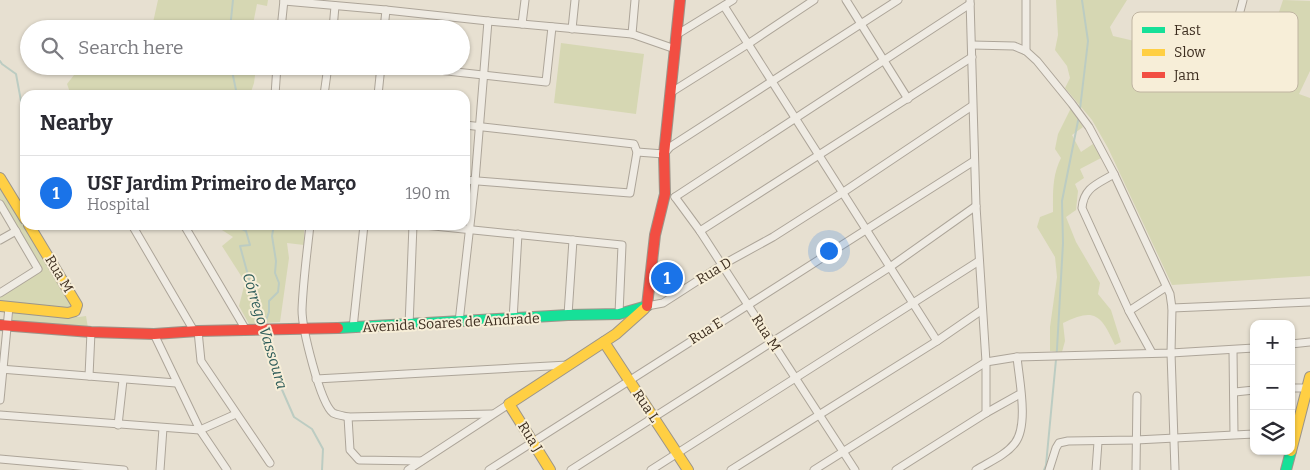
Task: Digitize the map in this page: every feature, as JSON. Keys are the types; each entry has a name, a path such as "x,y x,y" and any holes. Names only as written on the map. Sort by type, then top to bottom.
{"street":[{"path":"522,24 525,0"},
{"path":"572,29 575,0"},
{"path":"632,34 635,0"},
{"path":"647,306 655,235 664,194 664,154 680,0"},
{"path":"676,34 733,0"},
{"path":"670,93 814,0"},
{"path":"846,0 908,99"},
{"path":"664,154 670,147 898,0"},
{"path":"1026,0 1026,51"},
{"path":"282,20 284,1 632,34 675,49"},
{"path":"970,2 974,160 986,362 986,413"},
{"path":"664,194 676,197 794,118 884,61 970,2"},
{"path":"334,20 336,6"},
{"path":"724,6 937,341"},
{"path":"385,20 386,10"},
{"path":"470,222 485,76 488,21"},
{"path":"470,74 546,82 552,27"},
{"path":"972,45 1014,46 1026,51 1037,61 1072,104 1084,121 1114,174 1170,294 1172,308 1171,353 1175,470"},
{"path":"700,231 972,57"},
{"path":"275,90 276,75"},
{"path":"325,90 327,75"},
{"path":"379,90 380,75"},
{"name":"Rua D","path":"408,470 616,334 647,306 663,303 722,265 773,237 972,106"},
{"path":"470,126 634,144 637,152 630,193 470,181"},
{"path":"637,152 664,154"},
{"name":"Rua E","path":"489,470 628,380 866,231 974,160"},
{"path":"1114,174 1088,190 1083,197 1082,208 1129,310 1152,353"},
{"path":"0,178 20,211"},
{"name":"Rua M","path":"676,197 844,451 854,470"},
{"name":"Rua M","path":"0,204 38,268 0,293"},
{"path":"570,470 890,267 976,206"},
{"name":"Rua M","path":"4,307 68,313 75,311 77,305 32,230"},
{"path":"135,230 196,331 201,361 270,463"},
{"path":"187,230 250,330"},
{"path":"310,230 302,311 304,329 316,379 327,405 334,414 348,417 492,414"},
{"path":"353,328 363,230"},
{"path":"409,326 413,230"},
{"path":"459,322 469,230 622,245 619,314"},
{"path":"0,240 16,231"},
{"path":"513,320 518,234"},
{"path":"568,315 573,240"},
{"path":"651,470 979,261"},
{"path":"1129,310 1166,288"},
{"path":"1172,308 1310,302"},
{"name":"Avenida Soares de Andrade","path":"4,325 91,332 154,334 196,331 409,326 568,315 619,314 647,306"},
{"path":"0,400 4,307"},
{"path":"731,470 937,341 982,310"},
{"path":"89,376 91,332"},
{"path":"154,334 200,430 227,470"},
{"name":"Rua L","path":"604,342 688,470"},
{"path":"1295,344 1310,342"},
{"path":"814,470 986,362 1017,357 1171,353 1250,348"},
{"path":"1233,350 1234,434"},
{"path":"976,470 1007,451 1016,442 1020,431 1022,420 1017,357"},
{"path":"316,379 569,365"},
{"path":"2,370 176,383"},
{"path":"118,425 123,380"},
{"path":"1295,387 1308,382"},
{"path":"1295,427 1308,382"},
{"path":"1235,392 1250,390"},
{"path":"896,470 986,413 1020,394"},
{"path":"1136,470 1137,396"},
{"name":"Rua J","path":"509,404 550,470"},
{"path":"0,415 200,430 236,414"},
{"path":"348,417 350,450 359,460 421,461"},
{"path":"160,470 162,428"},
{"path":"1049,470 1059,443 1068,441 1098,442 1250,434"},
{"path":"1096,470 1098,442"},
{"path":"1286,470 1290,455"},
{"path":"0,459 124,470"}],"green space":[{"path":"158,0 268,0 267,6 257,4 254,20 154,20"},
{"path":"1056,0 1127,0 1110,27 1113,36 1132,40 1132,92 1298,92 1298,12 1279,12 1283,0 1310,1 1310,71 1299,94 1310,98 1310,276 1172,285 1108,148 1092,120 1065,88 1070,78 1067,66 1055,50 1058,35"},
{"path":"561,43 644,54 636,114 554,103"},
{"path":"74,75 255,75 252,90 69,90 67,84"},
{"path":"1071,108 1083,127 1072,135 1081,152 1093,144 1101,158 1080,169 1084,178 1075,184 1078,191 1076,210 1066,217 1076,242 1100,283 1098,294 1111,310 1121,342 1115,345 1101,321 1090,315 1083,315 1063,323 1065,341 1062,352 1050,351 1050,327 1057,277 1055,257 1037,227 1040,217 1053,212 1053,191 1061,158 1055,149 1058,134"},
{"path":"0,181 20,214 20,230 30,230 75,304 70,309 0,302 0,295 41,270 0,201"},
{"path":"222,230 304,230 304,245 287,243 289,258 280,322 249,324 239,306 245,282 222,246 233,237"},
{"path":"13,311 86,316 88,328 12,322"}],"waterway":[{"path":"231,20 233,0"},
{"path":"1080,109 1088,41 1082,0"},
{"name":"Córrego Vassoura","path":"0,61 16,74 20,96"},
{"path":"233,75 236,90"},
{"path":"1044,470 1057,349 1063,243 1062,201 1079,116"},
{"name":"Córrego Vassoura","path":"244,230 250,245 240,246 262,326"},
{"path":"264,326 269,312 269,301 278,292 279,283 275,273 276,261 272,236 273,230"},
{"name":"Córrego Vassoura","path":"264,333 276,376 294,417 312,429 323,449 322,470"}],"traffic: fast":[{"path":"338,328 568,315 619,314 647,306"},
{"path":"1286,470 1290,455"}],"traffic: slow":[{"path":"0,178 20,211"},
{"path":"0,306 68,313 75,311 77,305 32,230"},
{"path":"550,470 509,404 616,334 644,309"},
{"path":"604,342 688,470"},
{"path":"1295,435 1310,377"}],"traffic: jam":[{"path":"647,306 655,235 665,194 664,154 680,0"},
{"path":"0,325 91,332 154,334 198,331 338,328"}],"place":[{"name":"USF Jardim Primeiro de Março","path":"667,278"}]}
